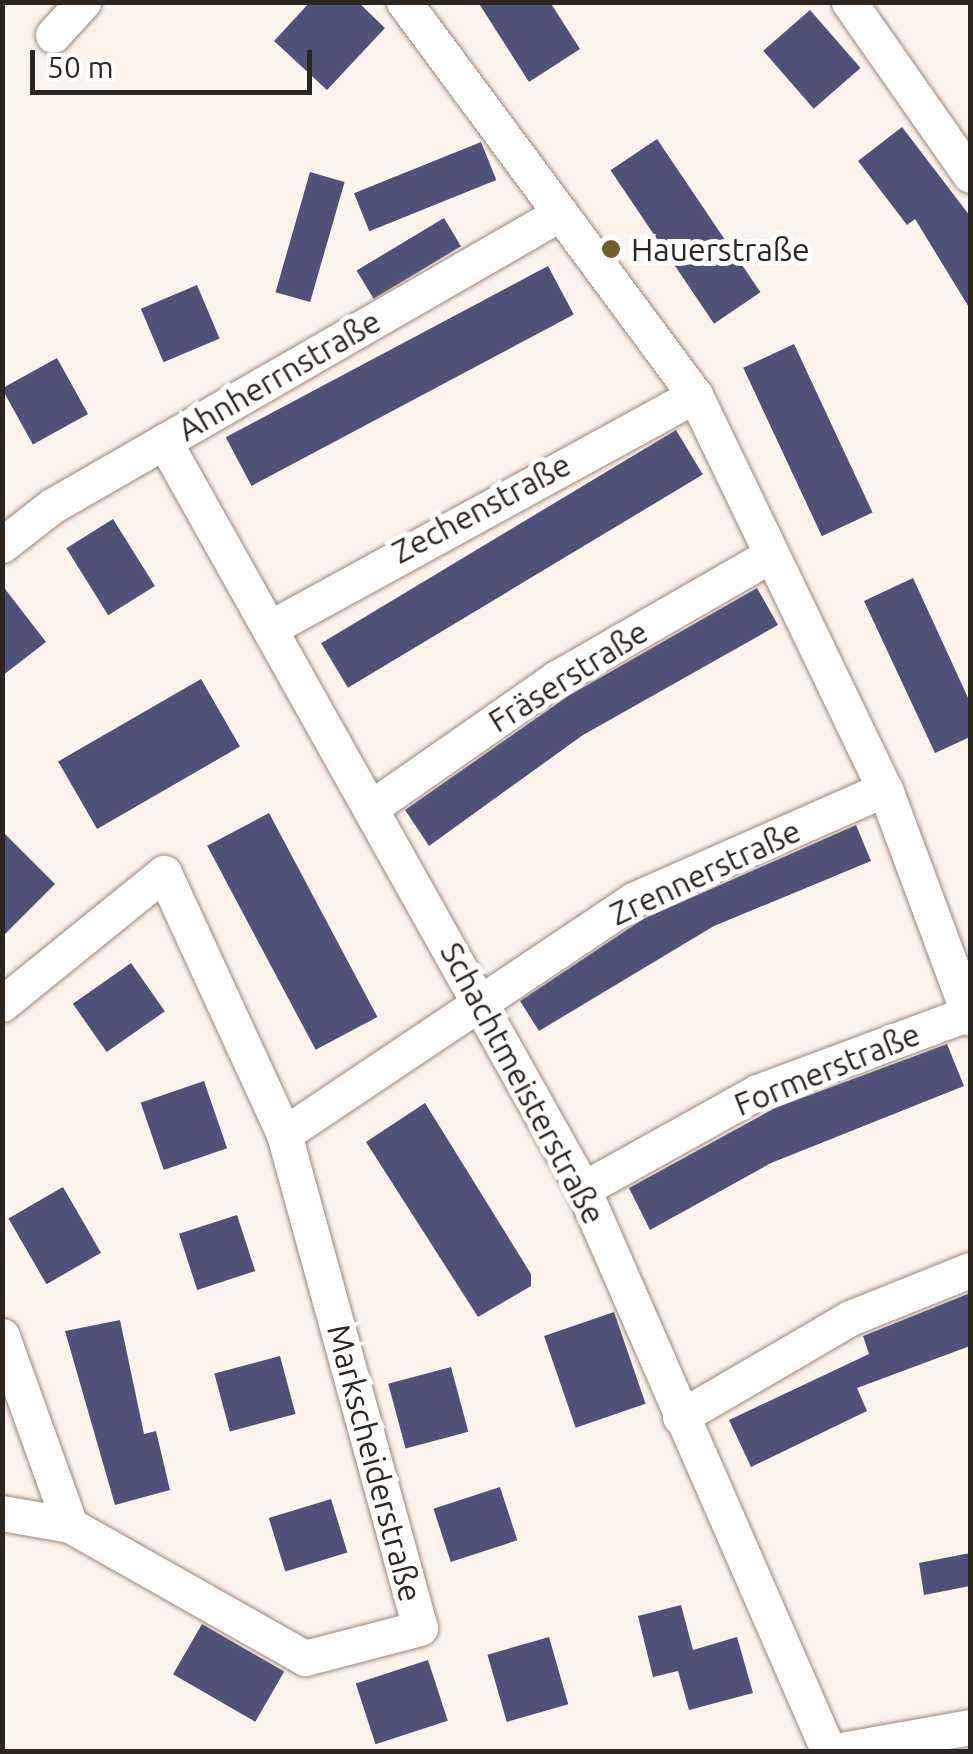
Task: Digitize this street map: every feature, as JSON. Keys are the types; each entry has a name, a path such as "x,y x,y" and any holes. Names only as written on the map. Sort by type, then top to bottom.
{"street":[{"path":"53,35 83,2"},
{"path":"404,2 695,395 885,788 969,1015"},
{"path":"849,2 970,175"},
{"name":"Ahnherrnstraße","path":"2,545 164,440 561,212"},
{"name":"Zechenstraße","path":"270,628 695,395"},
{"name":"Schachtmeisterstraße","path":"164,440 481,999 583,1189 829,1752"},
{"name":"Fräserstraße","path":"372,806 557,678 771,555"},
{"name":"Zrennerstraße","path":"481,999 633,900 885,788"},
{"name":"Markscheiderstraße","path":"2,1004 164,873 284,1134 420,1628 304,1658 70,1525"},
{"path":"284,1134 481,999"},
{"name":"Formerstraße","path":"583,1189 757,1092 969,1015"},
{"path":"680,1417 850,1318 970,1270"},
{"path":"2,1336 70,1525 2,1513"},
{"path":"829,1752 970,1727"}],"building":[{"path":"310,2 358,2 385,28 327,90 274,41"},
{"path":"478,2 550,2 580,49 529,82"},
{"path":"810,10 861,68 814,109 763,51"},
{"path":"902,127 970,216 970,309 915,219 907,225 858,161"},
{"path":"657,139 760,292 714,324 611,170"},
{"path":"481,142 496,180 369,231 354,193"},
{"path":"310,172 345,182 310,302 276,292"},
{"path":"444,218 461,246 374,299 357,271"},
{"path":"548,266 574,315 252,486 226,437"},
{"path":"197,285 220,338 164,362 141,309"},
{"path":"794,344 873,513 822,536 743,368"},
{"path":"57,358 88,414 33,445 2,388"},
{"path":"676,430 703,475 348,688 321,643"},
{"path":"113,519 155,586 108,615 66,548"},
{"path":"913,578 970,702 970,737 935,753 864,601"},
{"path":"2,585 46,642 2,676"},
{"path":"757,588 778,625 583,735 429,846 405,810 568,696"},
{"path":"201,679 240,747 97,829 58,762"},
{"path":"269,813 377,1017 316,1050 207,846"},
{"path":"856,825 871,861 714,926 539,1031 520,1001 643,919"},
{"path":"2,831 55,884 2,937"},
{"path":"131,963 165,1011 107,1052 73,1004"},
{"path":"947,1044 964,1086 771,1163 650,1230 629,1188 775,1108"},
{"path":"204,1081 227,1148 164,1170 141,1103"},
{"path":"425,1103 531,1274 531,1286 478,1317 366,1142"},
{"path":"63,1187 101,1253 46,1284 8,1218"},
{"path":"237,1215 255,1271 197,1290 179,1234"},
{"path":"970,1293 970,1346 857,1388 867,1411 751,1467 729,1420 869,1354 863,1336"},
{"path":"614,1312 646,1404 576,1428 544,1336"},
{"path":"120,1320 144,1434 156,1431 170,1490 115,1505 65,1331"},
{"path":"280,1356 296,1414 230,1432 214,1374"},
{"path":"451,1367 468,1432 406,1449 388,1384"},
{"path":"500,1487 517,1540 451,1562 433,1509"},
{"path":"331,1499 347,1553 285,1572 269,1518"},
{"path":"970,1553 970,1586 924,1595 919,1563"},
{"path":"681,1605 693,1650 737,1637 753,1693 689,1710 678,1671 653,1677 638,1616"},
{"path":"202,1624 284,1672 255,1722 173,1674"},
{"path":"549,1637 568,1704 507,1722 487,1655"},
{"path":"428,1660 448,1721 375,1744 356,1683"}],"place":[{"name":"Hauerstraße","path":"611,249"}]}
